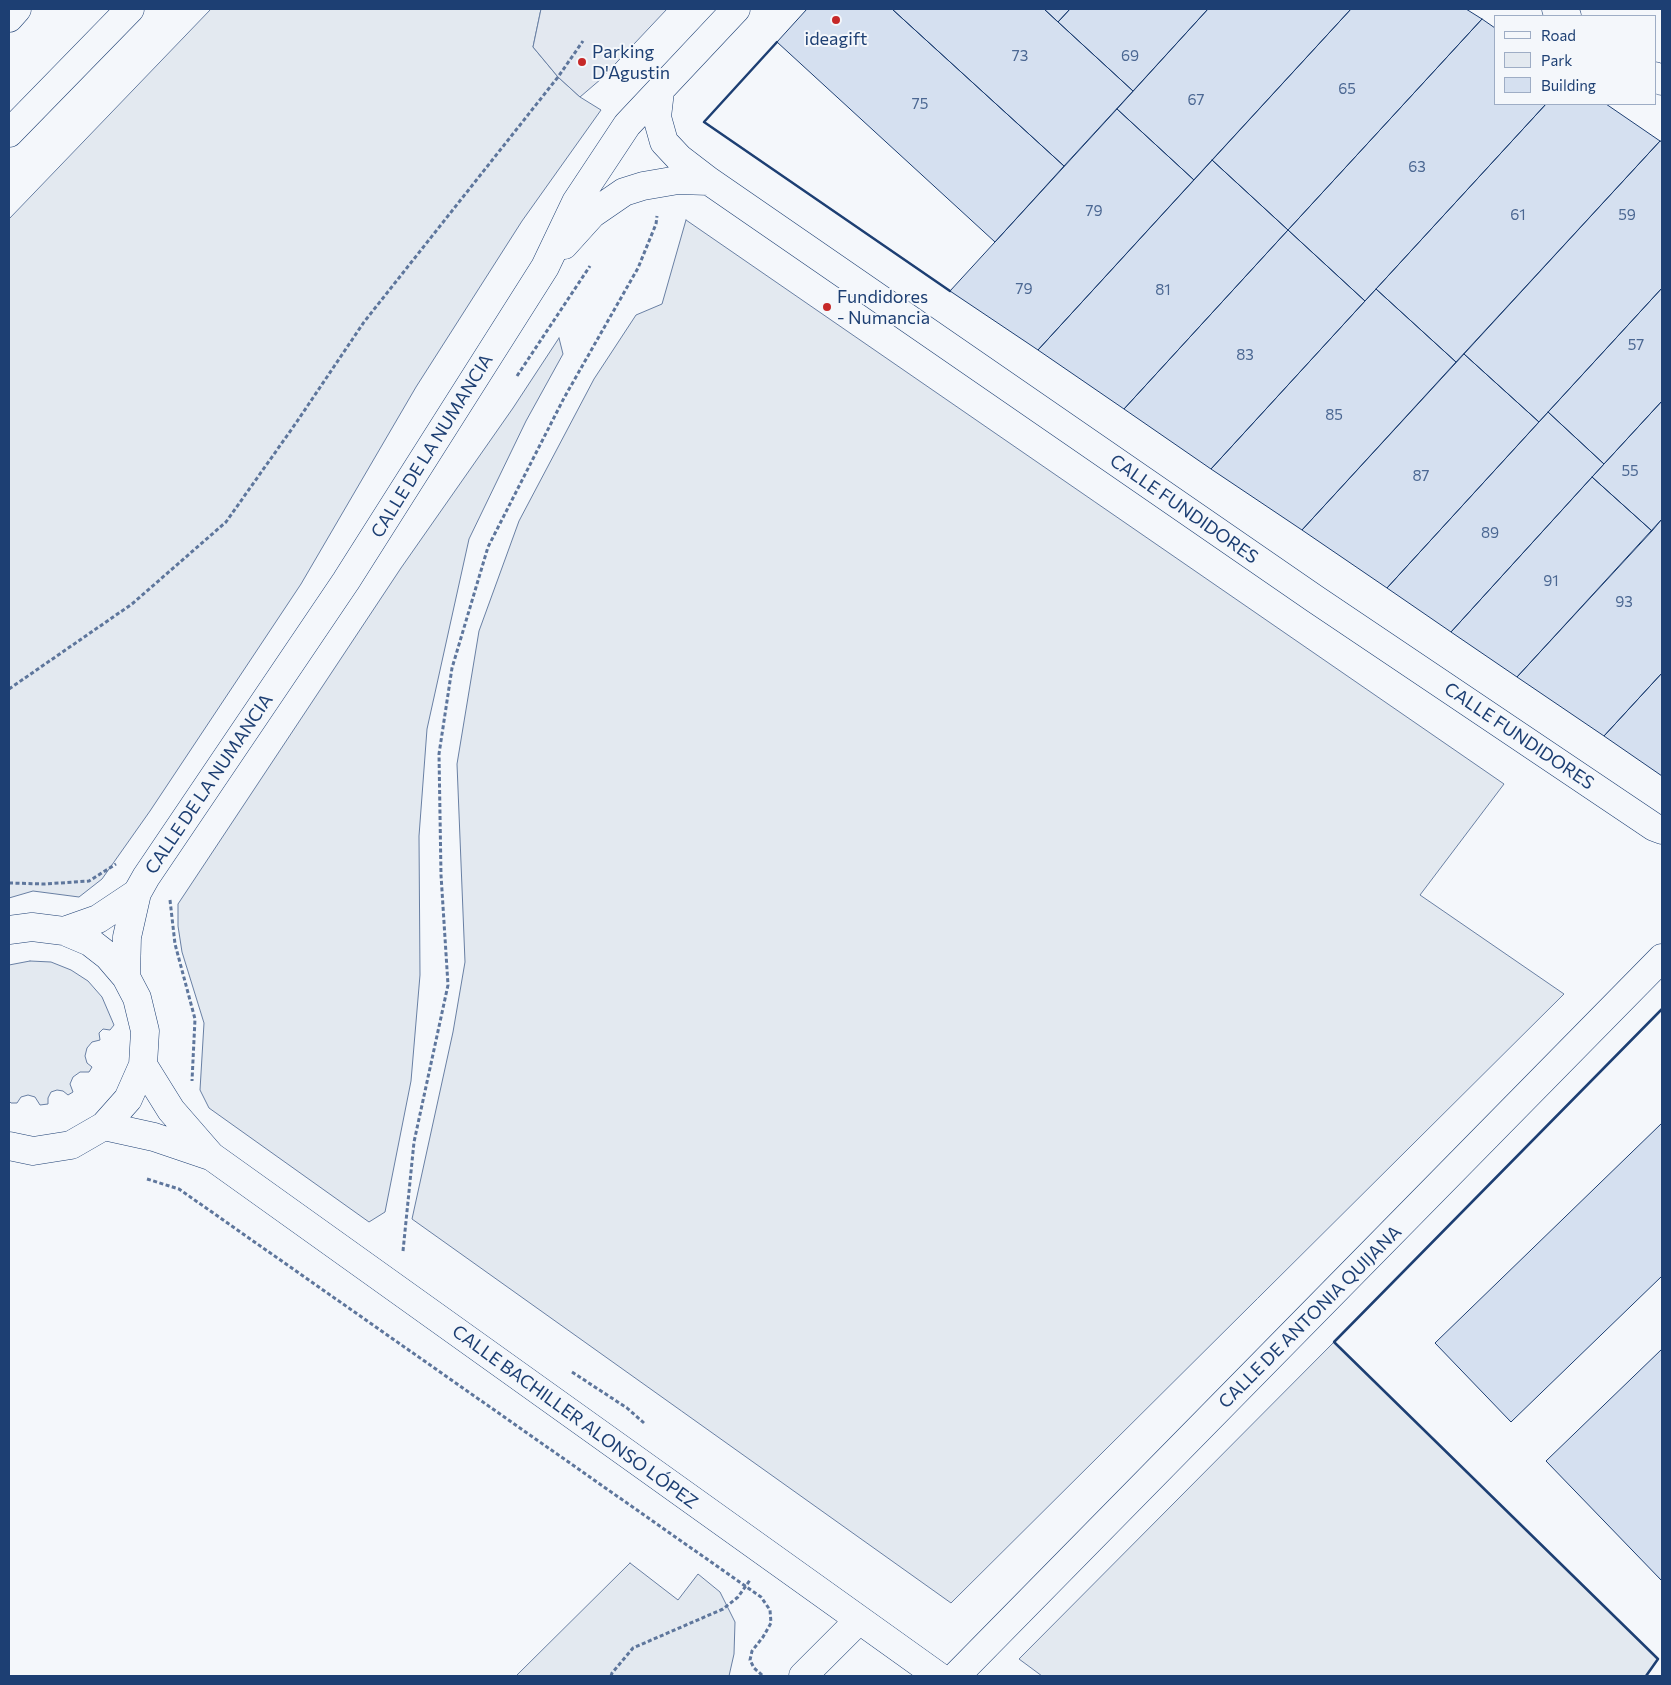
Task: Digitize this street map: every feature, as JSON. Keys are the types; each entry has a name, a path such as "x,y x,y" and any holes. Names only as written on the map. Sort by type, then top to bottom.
{"main road":[{"path":"9,18 17,9"},
{"path":"9,133 130,9"},
{"name":"CALLE DE LA NUMANCIA","path":"126,977 127,937 142,885 346,581 545,266 576,202 627,125 736,9"},
{"name":"CALLE FUNDIDORES","path":"660,91 657,117 664,142 679,158 709,181 1324,605 1654,828 1662,830"},
{"path":"545,266 592,214 624,192 643,186 678,180 709,181"},
{"name":"CALLE DE LA NUMANCIA","path":"64,931 98,919 142,885"},
{"path":"9,930 32,927 64,931 90,942 108,956 126,977 137,998 145,1031 142,1064 128,1099 104,1126 71,1145 33,1151 9,1146"},
{"name":"CALLE DE ANTONIA QUIJANA","path":"956,1676 1662,958"},
{"name":"CALLE BACHILLER ALONSO LÓPEZ","path":"142,1064 171,1110 211,1156 938,1676"},
{"name":"CALLE BACHILLER ALONSO LÓPEZ","path":"104,1126 154,1137 211,1156"},
{"path":"803,1676 859,1620"}],"path":[{"path":"9,689 132,604 226,522 364,322 558,77 583,41"},
{"path":"403,1251 414,1142 448,985 441,875 439,754 452,668 488,547 564,398 638,268 656,224 660,183"},
{"path":"9,883 45,884 89,881 122,860 142,885 167,894 170,900 175,944 194,1019 192,1081 194,1090"},
{"path":"147,1179 180,1189 761,1597 770,1610 771,1623 752,1651 750,1660 754,1668 763,1676"},
{"path":"394,1246 410,1257"},
{"path":"565,1368 627,1408 647,1427"},
{"path":"611,1676 633,1648 723,1609 738,1597 768,1555"}],"green space":[{"path":"211,9 541,9 533,47 558,77 580,97 601,110 522,221 416,387 301,584 150,811 102,879 79,897 33,891 9,898 9,219"},
{"path":"686,220 1504,784 1420,895 1564,994 951,1603 412,1219 453,1032 465,962 457,764 479,631 519,521 594,379 636,315 662,304"},
{"path":"559,338 563,354 526,421 469,539 427,729 419,836 420,975 411,1081 385,1212 369,1222 209,1108 200,1090 204,1023 182,952 178,926 178,904 401,568 513,408"},
{"path":"30,961 51,962 71,970 88,981 102,997 114,1025 110,1030 103,1029 99,1033 100,1040 92,1042 87,1048 85,1056 87,1063 92,1067 89,1072 80,1072 73,1077 70,1084 73,1092 68,1095 63,1091 51,1092 48,1104 40,1105 35,1097 28,1095 21,1097 17,1103 9,1101 9,965"},
{"path":"1334,1342 1658,1659 1646,1676 1042,1676 1019,1659"},
{"path":"630,1563 678,1600 698,1574 720,1592 735,1622 734,1654 729,1676 516,1676"}],"shaded area":[{"name":"Parking D'Agustin","path":"541,9 667,9 601,79 580,97 558,77 533,47"}],"building":[{"path":"807,9 892,9 1064,166 995,242 777,42"},
{"path":"892,9 1044,9 1133,91 1064,166"},
{"path":"1044,9 1070,9 1058,22"},
{"path":"1070,9 1208,9 1133,91 1058,22"},
{"path":"1208,9 1351,9 1194,180 1117,109"},
{"path":"1351,9 1466,9 1482,19 1288,230 1212,160"},
{"path":"1482,19 1494,27 1494,105 1545,105 1365,301 1288,230"},
{"path":"1545,105 1607,105 1660,141 1456,362 1376,289"},
{"path":"1117,109 1194,180 1038,350 950,291"},
{"path":"1660,141 1662,142 1662,288 1539,422 1464,354"},
{"path":"1212,160 1288,230 1124,409 1038,350"},
{"path":"1288,230 1365,301 1211,469 1124,409"},
{"path":"1662,288 1662,401 1604,464 1548,412"},
{"path":"1376,289 1456,362 1302,530 1211,469"},
{"path":"1464,354 1539,422 1387,588 1302,530"},
{"path":"1662,401 1662,519 1652,531 1592,477"},
{"path":"1548,412 1604,464 1451,632 1387,588"},
{"path":"1592,477 1652,531 1517,677 1451,632"},
{"path":"1662,519 1662,673 1604,736 1517,677"},
{"path":"1662,673 1662,776 1604,736"},
{"path":"1662,1123 1662,1276 1511,1422 1435,1343"},
{"path":"1662,1349 1662,1581 1546,1461"}],"wall":[{"path":"777,42 704,122 950,291"},
{"path":"1646,1676 1658,1659 1334,1342 1662,1009"}],"place":[{"name":"ideagift","path":"836,20"},
{"name":"Parking D'Agustin","path":"582,62"},
{"name":"Fundidores - Numancia","path":"827,307"}]}
